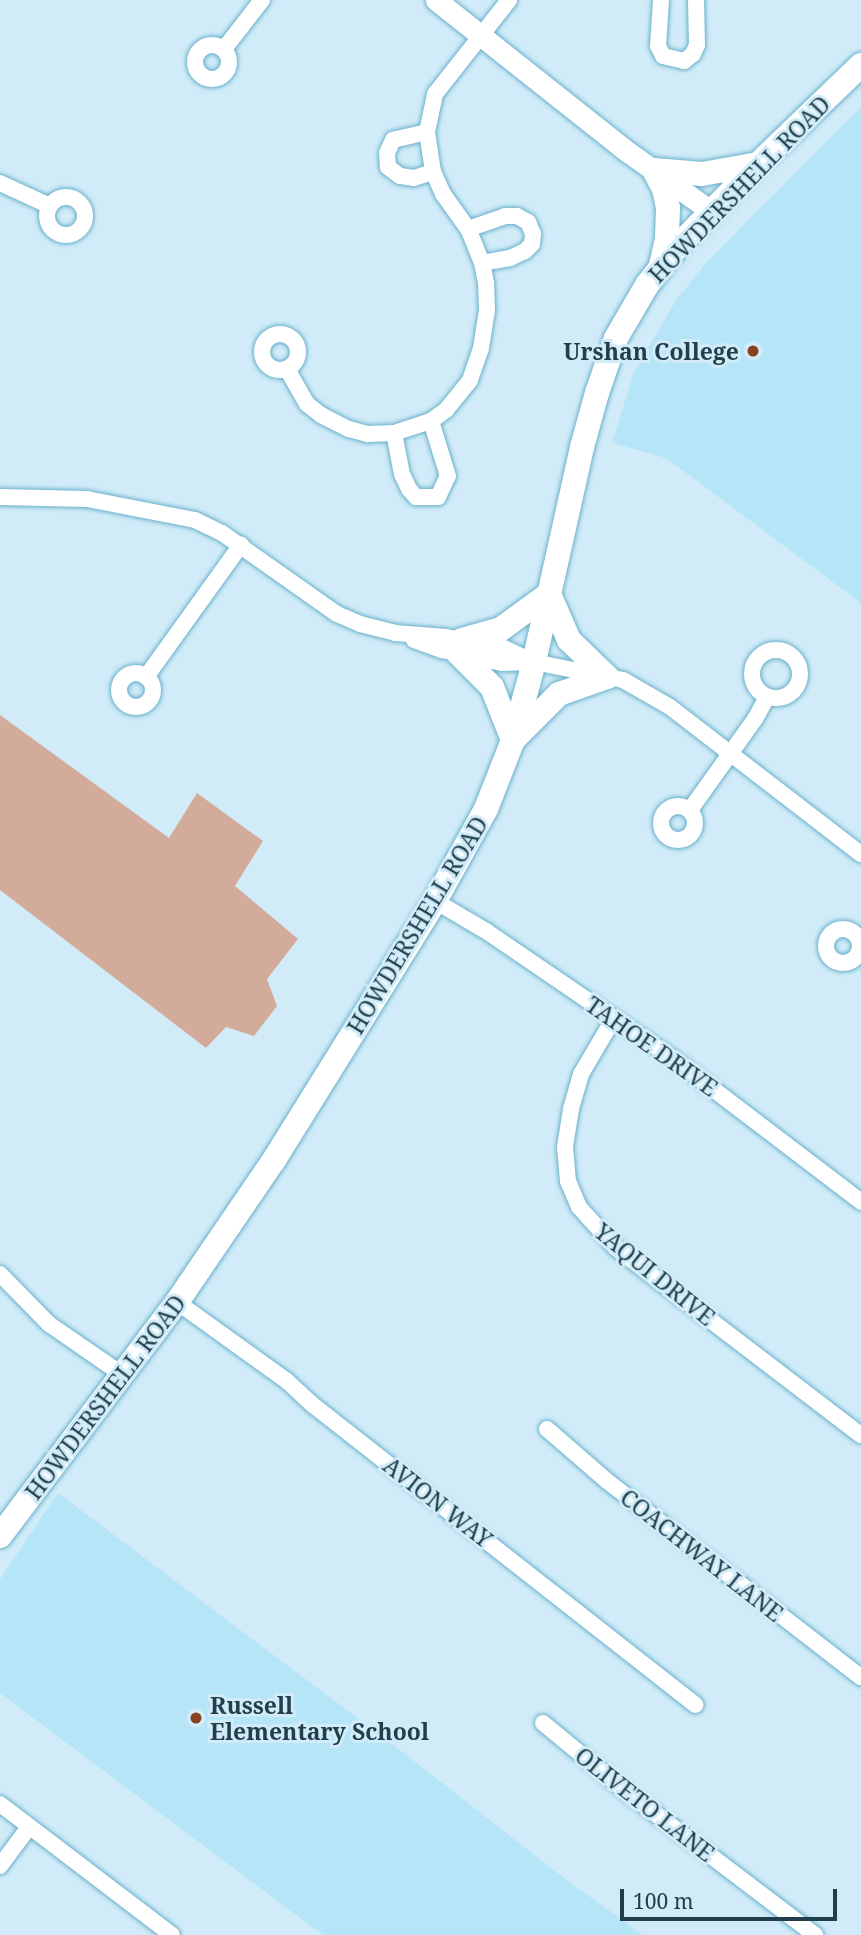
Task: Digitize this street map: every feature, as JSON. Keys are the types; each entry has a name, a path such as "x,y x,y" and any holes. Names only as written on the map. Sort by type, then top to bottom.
{"main road":[{"name":"HOWDERSHELL ROAD","path":"4,1520 123,1375 177,1303 274,1160 435,901 486,809 513,740 534,662 582,447 616,338 660,269 758,164 861,65"},
{"path":"654,170 702,174 758,164"},
{"path":"654,170 664,189 668,208 667,239 660,269"},
{"path":"549,594 569,640 607,677 559,694 513,740 492,687 460,646 501,629 549,594"}],"street":[{"path":"224,49 262,0"},
{"path":"436,0 712,212"},
{"path":"287,369 307,404 333,424 368,434 394,433 430,421 458,397 476,366 487,310 482,263 468,229 443,194 433,172 427,132 435,94 509,0"},
{"path":"661,0 658,46 663,56 684,61 693,54 697,45 696,0"},
{"path":"427,132 393,140 387,153 388,167 400,176 414,178 433,172"},
{"path":"0,183 50,206"},
{"path":"468,229 505,216 517,216 528,222 533,234 532,244 525,251 510,258 482,263"},
{"path":"394,433 402,474 409,489 416,497 438,497 448,476 430,421"},
{"path":"0,497 87,499 195,520 241,545 337,614 360,624 460,646 502,663 534,662 623,680 670,707 774,790 861,854"},
{"path":"146,677 241,545"},
{"path":"690,810 767,697"},
{"name":"TAHOE DRIVE","path":"435,901 486,931 671,1057 861,1202"},
{"name":"YAQUI DRIVE","path":"614,1018 581,1074 570,1109 565,1147 568,1181 579,1207 617,1248 861,1435"},
{"path":"0,1273 49,1324 123,1375"},
{"name":"AVION WAY","path":"177,1303 288,1381 313,1405 695,1705"},
{"name":"COACHWAY LANE","path":"547,1429 607,1481 861,1677"},
{"name":"OLIVETO LANE","path":"543,1723 808,1933"},
{"path":"0,1804 172,1935"},
{"path":"0,1866 30,1826"}],"shaded area":[{"name":"Urshan College","path":"861,107 861,603 666,458 612,443 634,372 675,302 704,265"},
{"path":"0,715 169,838 197,793 263,841 235,886 298,939 267,979 277,1006 254,1036 226,1027 206,1048 0,890"},
{"name":"Russell Elementary School","path":"58,1493 391,1743 564,1878 643,1935 323,1935 0,1693 0,1579"}],"place":[{"name":"Urshan College","path":"753,351"},
{"name":"Russell Elementary School","path":"196,1718"}]}
